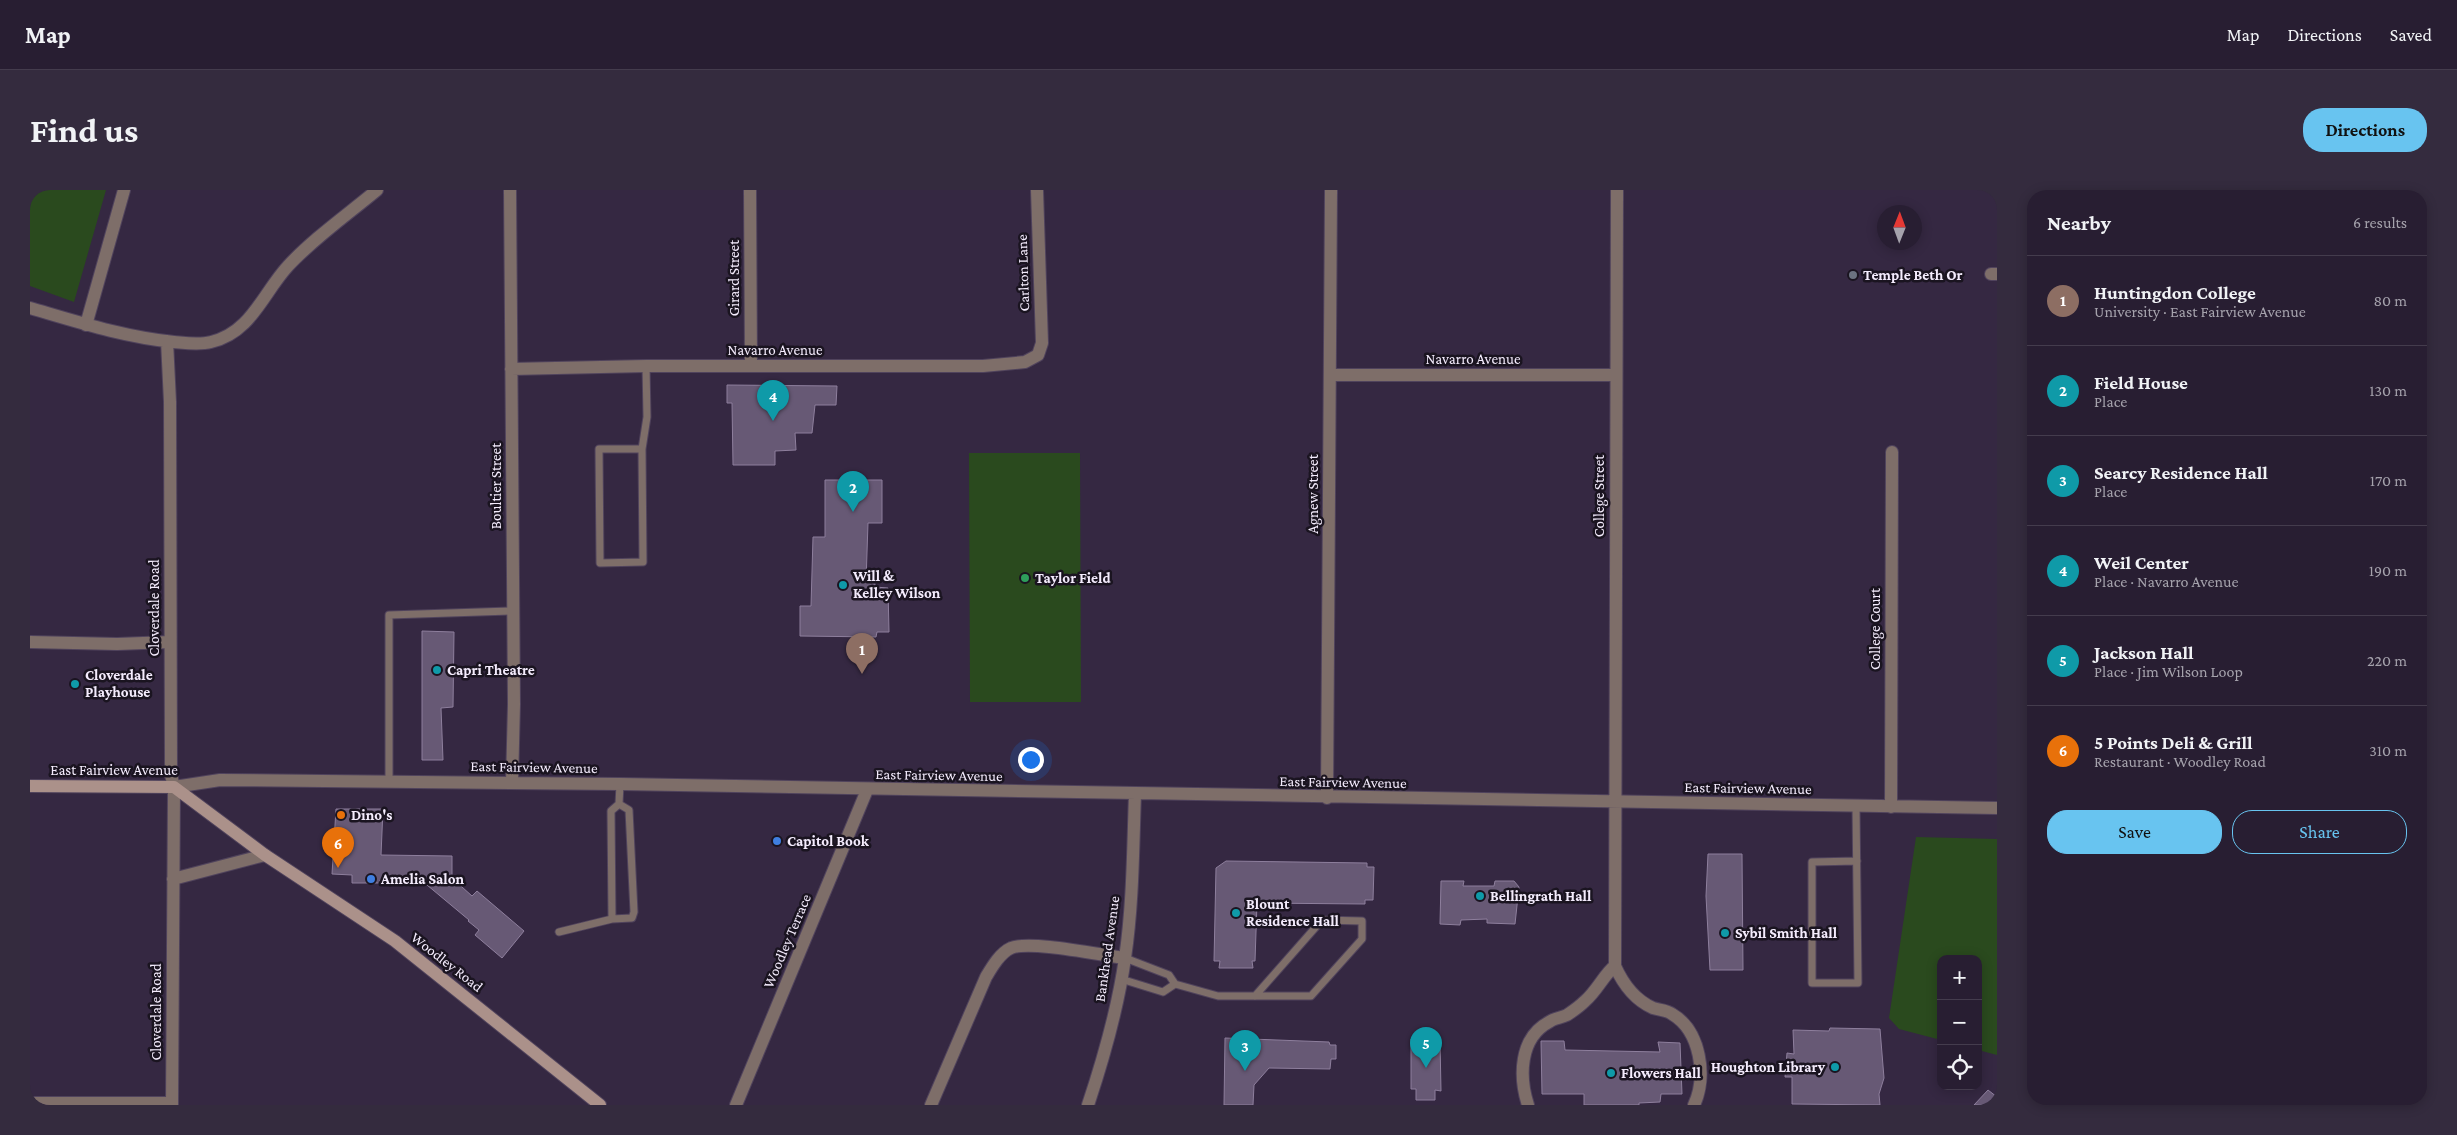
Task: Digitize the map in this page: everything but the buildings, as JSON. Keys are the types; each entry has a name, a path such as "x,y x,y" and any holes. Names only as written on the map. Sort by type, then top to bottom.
{"main road":[{"name":"East Fairview Avenue","path":"30,786 174,787"},
{"name":"Woodley Road","path":"174,787 265,855 395,942 600,1105"}],"street":[{"path":"86,325 124,190"},
{"path":"30,308 86,325 136,337 198,344 211,342 238,329 256,312 287,267 377,190"},
{"name":"Boultier Street","path":"510,190 512,783"},
{"name":"Girard Street","path":"750,190 751,366"},
{"name":"Carlton Lane","path":"1037,190 1042,343 1038,355"},
{"name":"Agnew Street","path":"1327,798 1331,190"},
{"name":"College Street","path":"1615,966 1617,190"},
{"name":"Cloverdale Road","path":"167,341 170,402 171,775 174,787 172,1104"},
{"name":"Navarro Avenue","path":"511,369 646,366 993,365 1025,362 1038,355"},
{"name":"Navarro Avenue","path":"1330,375 1616,375"},
{"name":"College Court","path":"1891,807 1892,452"},
{"path":"30,642 117,644 170,642"},
{"name":"East Fairview Avenue","path":"174,787 220,780 620,784 867,790 1997,808"},
{"name":"Woodley Terrace","path":"736,1105 867,790"},
{"name":"Bankhead Avenue","path":"1088,1105 1107,1043 1125,958 1132,892 1135,794"},
{"path":"173,879 265,855"},
{"path":"931,1105 986,977 994,964 1008,949 1027,945 1125,958"},
{"path":"1528,1105 1524,1092 1522,1072 1525,1053 1532,1038 1540,1028 1550,1021 1566,1016 1583,1003 1602,984 1615,966 1622,981 1634,994 1652,1007 1672,1013 1693,1039 1701,1069 1700,1084 1694,1105"},
{"path":"30,1103 172,1104"}],"lane":[{"path":"642,449 599,449 600,563 643,562 642,449 647,418 646,366"},
{"path":"389,782 389,615 512,611"},
{"path":"612,919 611,811 619,804 620,784"},
{"path":"559,932 612,919 632,918 634,912 629,810 619,804"},
{"path":"1856,806 1857,861 1858,983 1812,983 1812,862 1857,861"},
{"path":"1125,958 1169,974 1175,984 1218,996 1256,996 1311,996 1362,939 1362,921 1322,920 1256,996"},
{"path":"1121,980 1163,992 1175,984"}],"green space":[{"path":"30,190 106,190 74,302 30,286"},
{"name":"Taylor Field","path":"969,453 1080,453 1081,702 970,702"},
{"path":"1916,837 1997,839 1997,1055 1982,1051 1982,955 1937,955 1937,1039 1899,1029 1889,1018"}],"place":[{"name":"Temple Beth Or","path":"1853,275"},
{"name":"Weil Center","path":"773,421"},
{"name":"Field House","path":"853,512"},
{"name":"Taylor Field","path":"1025,578"},
{"name":"Will & Kelley Wilson","path":"843,585"},
{"name":"Capri Theatre","path":"437,670"},
{"name":"Huntingdon College","path":"862,674"},
{"name":"Cloverdale Playhouse","path":"75,684"},
{"name":"Dino's","path":"341,815"},
{"name":"Capitol Book","path":"777,841"},
{"name":"5 Points Deli & Grill","path":"338,868"},
{"name":"Amelia Salon","path":"371,879"},
{"name":"Bellingrath Hall","path":"1480,896"},
{"name":"Blount Residence Hall","path":"1236,913"},
{"name":"Sybil Smith Hall","path":"1725,933"},
{"name":"Houghton Library","path":"1835,1067"},
{"name":"Jackson Hall","path":"1426,1068"},
{"name":"Searcy Residence Hall","path":"1245,1071"},
{"name":"Flowers Hall","path":"1611,1073"}]}
